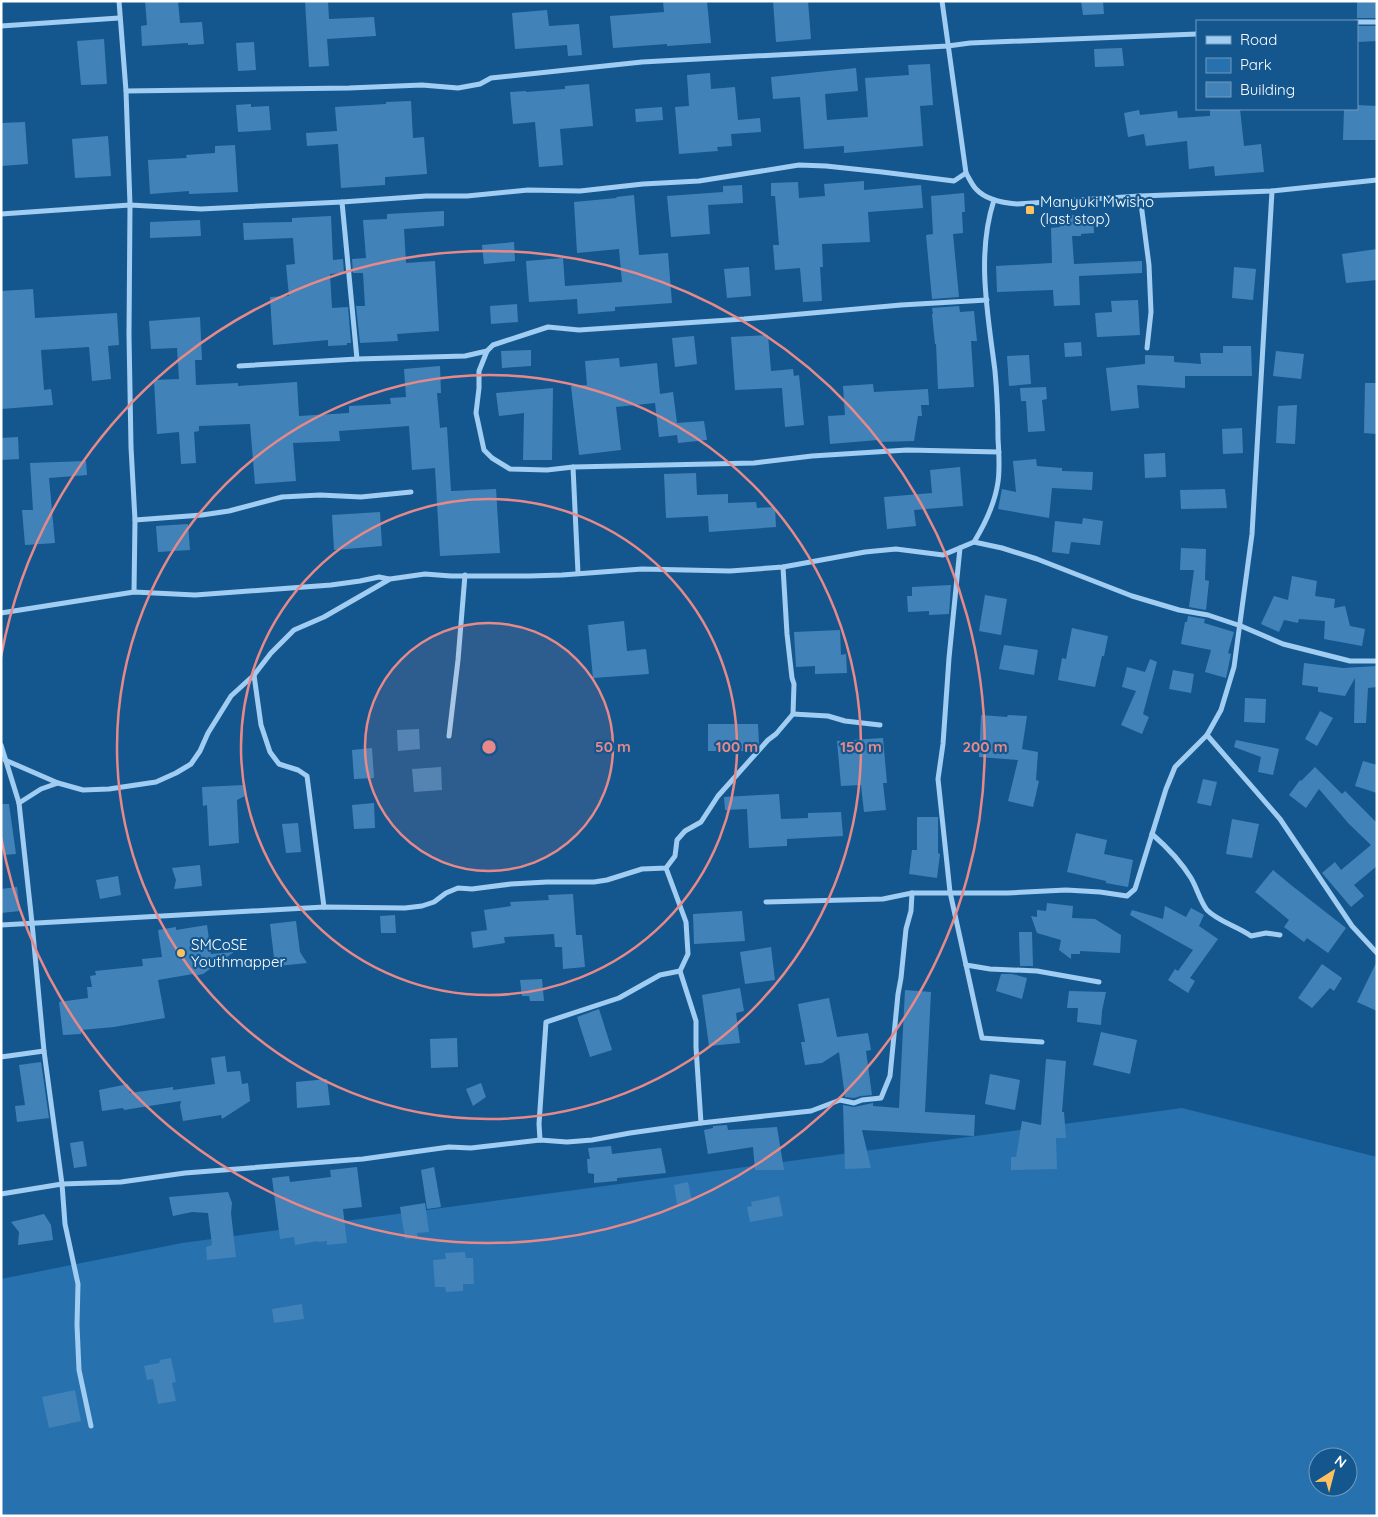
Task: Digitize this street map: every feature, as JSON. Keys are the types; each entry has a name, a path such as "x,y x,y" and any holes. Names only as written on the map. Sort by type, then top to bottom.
{"street":[{"path":"118,1 126,91 130,205 130,428 135,520 134,592"},
{"path":"942,1 966,173 977,190 994,200 1002,203 1017,204 1140,196 1272,191 1377,180"},
{"path":"1,26 119,18"},
{"path":"1358,22 1377,22"},
{"path":"126,91 349,88 422,85 458,88 480,84 491,78 642,62 948,46 970,43 1196,34"},
{"path":"1,214 130,205 201,209 426,196 467,196 528,190 580,191 643,184 699,181 799,165 826,166 954,181 966,173"},
{"path":"766,902 883,899 912,893 1008,893 1066,890 1127,896 1135,888 1175,767 1207,735 1221,710 1234,667 1252,534 1272,191"},
{"path":"1140,196 1149,265 1151,312 1147,348"},
{"path":"1,613 134,592 195,595 331,585 379,577 390,579 425,574 452,576 544,576 642,569 730,571 783,566 865,552 896,549 943,555 960,548 974,542 980,533 994,497 998,480 999,452 996,393 986,300 985,238 994,200"},
{"path":"342,202 356,359"},
{"path":"986,300 579,330 548,327 493,345 487,351 479,371 476,413 484,450 492,458 510,469 547,470 572,467 754,463 812,456 907,450 999,452"},
{"path":"239,366 356,359 465,356 487,351"},
{"path":"572,467 578,573"},
{"path":"135,520 229,511 282,497 320,495 361,497 411,492"},
{"path":"974,542 1002,548 1037,559 1179,610 1208,615 1241,626 1272,640 1350,661 1377,661"},
{"path":"960,548 949,658 944,744 938,778 950,892 982,1038 1042,1042"},
{"path":"666,868 675,856 677,840 685,831 701,822 718,796 794,714 794,684 787,634 783,566"},
{"path":"450,736 465,575"},
{"path":"5,760 58,783 83,790 109,789 156,782 176,773 191,764 231,696 254,675 271,653 294,630 324,617 390,579"},
{"path":"254,675 262,725 270,752 279,764 298,770 307,776 324,907"},
{"path":"794,714 828,716 844,721 880,725"},
{"path":"1207,735 1280,819 1352,926 1377,953"},
{"path":"1,745 19,803 44,1051 62,1184 64,1224 78,1284 79,1370 90,1426"},
{"path":"19,803 41,788 58,783"},
{"path":"1152,834 1177,857 1192,880 1205,908 1215,917 1251,936 1266,933 1280,935"},
{"path":"1,925 324,907 422,906 434,902 446,893 458,888 472,889 547,882 594,882 642,869 666,868"},
{"path":"666,868 686,922 688,954 680,972 696,1021 700,1123"},
{"path":"1,1194 62,1184 121,1182 185,1173 364,1159 449,1147 471,1148 540,1140 567,1142 592,1140 700,1123 812,1111 840,1100 854,1103 881,1098 890,1076 898,994 902,978 906,929 911,911 912,893"},
{"path":"966,965 990,969 1037,971 1099,982"},
{"path":"540,1140 539,1124 546,1022 619,998 660,975 680,972"},
{"path":"1,1057 44,1051"}],"green space":[{"path":"1182,1108 1377,1157 1377,1516 1,1516 1,1279 182,1243"}],"building":[{"path":"145,1 178,1 180,23 202,22 204,44 188,45 188,43 142,46 141,26 147,25"},
{"path":"305,1 328,1 329,19 374,17 376,36 327,39 329,66 309,67"},
{"path":"663,1 707,1 711,43 613,48 610,16 664,12"},
{"path":"773,1 808,1 811,39 776,42"},
{"path":"1081,1 1103,1 1104,14 1083,15"},
{"path":"1357,1 1377,1 1377,18 1357,18"},
{"path":"547,10 549,26 579,24 582,55 568,56 567,45 515,49 512,13"},
{"path":"1358,26 1377,26 1377,41 1358,42"},
{"path":"104,39 107,84 81,85 77,41"},
{"path":"254,42 256,70 238,71 236,43"},
{"path":"1122,48 1124,66 1095,67 1094,49"},
{"path":"930,64 933,105 920,106 923,146 844,153 844,146 804,149 800,97 773,99 771,77 856,68 858,91 825,94 827,120 868,117 865,78 909,75 908,65"},
{"path":"710,73 711,89 735,87 738,120 760,118 761,132 731,134 732,146 717,147 718,151 679,154 675,107 689,106 687,75"},
{"path":"589,84 593,126 560,129 563,165 539,167 535,122 513,124 510,92 565,89 565,86"},
{"path":"411,101 413,138 424,137 427,174 385,177 385,185 341,188 338,144 307,146 306,133 337,131 335,107"},
{"path":"251,104 251,107 269,106 271,130 238,132 236,105"},
{"path":"1358,105 1377,106 1377,140 1343,140 1344,110 1358,110"},
{"path":"662,107 663,120 636,122 635,109"},
{"path":"1139,110 1140,115 1177,111 1178,118 1210,116 1210,110 1240,110 1244,146 1261,144 1264,172 1215,176 1214,166 1189,169 1187,141 1146,146 1144,134 1128,137 1124,113"},
{"path":"25,122 28,164 1,166 1,123"},
{"path":"108,136 111,176 75,178 72,139"},
{"path":"235,145 238,192 189,194 189,191 150,194 148,160 187,158 186,155 215,153 215,146"},
{"path":"864,181 864,190 921,185 923,208 868,212 870,242 822,244 823,267 820,267 822,301 803,302 800,268 775,270 773,245 779,245 775,196 771,196 771,183 798,182 799,198 825,196 824,184"},
{"path":"742,185 743,203 708,205 710,234 671,237 667,196 723,192 723,186"},
{"path":"964,193 965,212 962,212 963,233 953,234 959,297 932,299 926,235 933,234 931,196"},
{"path":"634,195 639,255 668,253 672,303 615,307 615,311 578,314 577,299 529,302 526,261 563,258 565,286 622,282 619,249 577,253 574,202"},
{"path":"444,211 444,226 404,229 406,263 435,261 439,331 397,334 398,341 360,343 356,306 365,306 363,273 353,273 352,259 366,258 363,220 387,219 387,214"},
{"path":"1093,214 1094,233 1072,236 1074,264 1142,261 1142,273 1079,276 1080,305 1054,306 1053,290 997,292 996,266 1052,263 1051,228 1060,227 1059,216"},
{"path":"331,216 333,260 343,259 344,273 330,274 332,308 348,307 351,343 328,346 328,340 273,345 270,297 289,296 286,265 295,264 293,238 244,240 243,223 292,222 292,218"},
{"path":"200,220 201,236 150,238 150,222"},
{"path":"514,242 515,261 484,264 482,245"},
{"path":"1377,249 1377,280 1346,283 1342,254"},
{"path":"749,267 751,296 727,298 724,269"},
{"path":"1234,267 1256,269 1253,300 1232,298"},
{"path":"33,289 35,318 117,313 119,345 108,346 111,379 92,381 89,347 41,350 44,390 51,389 53,405 1,409 1,291"},
{"path":"1138,300 1140,335 1097,337 1095,313 1112,312 1111,301"},
{"path":"517,304 518,322 491,324 490,306"},
{"path":"959,306 960,312 974,311 977,341 971,341 974,387 938,389 932,308"},
{"path":"200,317 202,360 195,360 196,385 238,383 238,386 297,382 299,416 349,413 349,406 391,404 390,398 406,397 404,369 440,366 441,393 437,393 440,428 447,427 451,491 496,489 500,553 440,556 435,468 412,470 409,426 339,431 340,441 293,443 296,481 255,484 250,424 199,426 199,431 194,432 196,463 181,464 179,432 157,434 154,380 179,379 177,348 151,349 149,321"},
{"path":"768,335 771,371 793,369 794,376 799,375 804,425 785,427 782,388 735,390 731,337"},
{"path":"694,336 697,364 675,367 672,338"},
{"path":"1081,342 1082,356 1065,357 1064,343"},
{"path":"1223,346 1251,346 1252,376 1185,376 1185,388 1137,385 1139,408 1111,411 1106,368 1145,364 1145,355 1174,356 1174,362 1201,364 1200,353 1223,353"},
{"path":"531,350 531,366 502,368 501,351"},
{"path":"1276,351 1304,354 1301,379 1273,376"},
{"path":"1029,355 1031,384 1009,386 1007,356"},
{"path":"619,358 620,367 657,363 660,394 673,392 677,423 704,421 707,440 678,443 677,435 659,437 655,403 616,407 621,450 579,455 571,386 587,385 585,361"},
{"path":"1365,383 1377,383 1377,434 1364,433"},
{"path":"873,384 874,392 928,389 929,405 921,405 922,416 918,416 914,441 878,442 878,440 830,444 828,416 845,415 843,386"},
{"path":"1046,387 1047,399 1042,400 1045,431 1028,432 1026,401 1021,401 1020,388"},
{"path":"553,388 552,460 523,460 524,413 499,416 496,393"},
{"path":"1297,405 1295,444 1276,443 1278,406"},
{"path":"1242,428 1243,453 1223,454 1222,429"},
{"path":"18,437 19,459 1,460 1,438"},
{"path":"1165,453 1166,477 1145,478 1144,454"},
{"path":"1036,459 1037,466 1062,468 1062,471 1093,472 1092,490 1052,488 1049,518 998,509 1002,489 1016,492 1013,461"},
{"path":"86,461 87,475 49,478 55,543 25,545 22,510 33,510 30,463"},
{"path":"960,467 963,506 914,510 916,526 887,529 884,497 932,493 930,470"},
{"path":"696,473 697,495 728,494 728,503 756,502 757,508 775,507 776,527 709,532 708,516 666,518 664,474"},
{"path":"1225,489 1227,508 1181,509 1180,490"},
{"path":"380,512 382,546 334,550 332,515"},
{"path":"1083,518 1103,521 1100,545 1071,542 1069,554 1052,552 1055,521 1082,524"},
{"path":"188,524 190,550 158,552 156,526"},
{"path":"1181,548 1206,549 1205,580 1209,581 1206,610 1189,607 1194,570 1180,570"},
{"path":"1292,576 1317,581 1315,596 1335,599 1334,608 1345,606 1350,626 1365,629 1362,646 1324,639 1325,621 1299,619 1298,623 1284,620 1279,632 1261,624 1274,596 1288,600"},
{"path":"951,585 949,614 929,615 929,611 908,612 907,596 912,596 912,587"},
{"path":"985,595 1007,599 1001,635 979,631"},
{"path":"1188,616 1205,619 1204,623 1234,632 1228,653 1231,654 1226,678 1205,672 1211,650 1181,644"},
{"path":"624,621 627,651 646,649 649,674 593,678 588,625"},
{"path":"1072,628 1108,636 1095,687 1058,680 1062,658 1066,659"},
{"path":"840,630 841,655 846,654 847,673 815,674 815,666 796,667 794,632"},
{"path":"1004,645 1038,650 1034,675 999,669"},
{"path":"1150,659 1157,662 1143,714 1149,717 1142,734 1121,725 1136,691 1122,687 1127,667 1145,672"},
{"path":"1304,663 1343,668 1377,666 1377,687 1368,688 1366,723 1354,723 1355,678 1345,696 1318,692 1318,687 1302,685"},
{"path":"1173,670 1194,674 1191,693 1169,689"},
{"path":"1245,698 1266,699 1265,723 1244,722"},
{"path":"1320,711 1333,718 1317,746 1305,739"},
{"path":"981,715 1027,716 1022,749 1038,752 1036,780 1039,781 1033,807 1008,801 1018,760 979,757"},
{"path":"708,724 758,724 759,744 753,751 708,751"},
{"path":"419,729 420,749 398,751 397,730"},
{"path":"883,738 887,783 883,783 886,810 864,812 861,785 841,786 837,741"},
{"path":"1236,740 1279,749 1273,775 1258,772 1261,757 1234,747"},
{"path":"372,748 374,778 354,779 352,750"},
{"path":"1363,761 1377,765 1377,793 1355,786"},
{"path":"441,767 442,790 414,792 412,769"},
{"path":"1315,767 1342,794 1345,791 1377,823 1377,866 1354,885 1364,896 1351,907 1322,873 1335,862 1341,870 1371,845 1349,824 1319,789 1306,808 1289,795 1300,780"},
{"path":"1203,779 1217,782 1211,806 1197,803"},
{"path":"244,785 245,796 237,800 239,843 209,846 207,805 203,806 202,787"},
{"path":"779,794 781,819 808,818 808,813 841,812 843,836 787,839 787,846 749,848 747,809 725,810 724,797"},
{"path":"374,803 375,828 354,829 352,805"},
{"path":"1,804 9,804 16,854 4,855 1,837"},
{"path":"917,817 938,817 938,853 940,854 937,878 909,874 912,850 917,850"},
{"path":"1232,819 1259,824 1252,858 1226,854"},
{"path":"298,823 301,852 286,853 282,824"},
{"path":"1076,833 1107,840 1104,854 1133,860 1128,887 1067,872"},
{"path":"200,865 202,886 174,889 176,880 172,868"},
{"path":"1273,870 1346,928 1328,953 1307,938 1304,942 1284,927 1289,920 1255,892"},
{"path":"118,876 121,895 100,899 96,880"},
{"path":"17,887 20,911 1,913 1,889"},
{"path":"573,894 576,935 582,935 585,967 563,969 562,947 555,947 554,934 504,937 505,943 473,948 471,932 487,930 484,910 511,906 510,902 549,900 548,895"},
{"path":"1047,903 1073,906 1072,918 1095,919 1121,935 1120,953 1080,951 1080,954 1071,954 1071,959 1059,950 1061,940 1037,933 1031,916 1037,917 1037,910 1046,911"},
{"path":"1165,906 1186,917 1191,908 1204,915 1199,926 1218,939 1190,978 1195,981 1188,993 1168,980 1175,969 1178,971 1193,950 1130,915 1132,910 1163,919"},
{"path":"742,911 745,941 694,944 693,914"},
{"path":"395,915 396,933 381,933 380,916"},
{"path":"296,921 300,952 307,963 278,966 274,958 270,924"},
{"path":"207,925 211,954 234,952 203,974 158,980 165,1018 114,1027 81,1030 81,1034 63,1035 59,1002 88,998 87,987 92,987 90,976 96,975 95,971 143,966 142,959 162,957 158,930 176,927 176,930"},
{"path":"1019,932 1032,932 1033,966 1020,966"},
{"path":"771,947 775,980 745,984 740,952"},
{"path":"1377,961 1377,1011 1357,1002"},
{"path":"1322,964 1342,978 1334,991 1330,988 1312,1008 1298,998"},
{"path":"1001,974 1012,974 1027,978 1022,999 996,991"},
{"path":"542,979 544,1001 530,1001 529,996 522,996 520,980"},
{"path":"740,988 744,1011 736,1013 740,1043 709,1046 702,995"},
{"path":"905,990 931,992 925,1112 975,1115 974,1136 862,1130 871,1168 845,1169 843,1105 854,1107 873,1103 873,1106 899,1108"},
{"path":"1069,991 1106,992 1101,1025 1077,1022 1078,1008 1067,1008"},
{"path":"829,998 837,1037 868,1033 871,1050 866,1051 872,1095 854,1098 845,1097 839,1052 822,1063 805,1065 801,1042 805,1042 798,1004"},
{"path":"599,1009 612,1050 590,1057 577,1017"},
{"path":"1101,1032 1137,1040 1130,1074 1093,1065"},
{"path":"457,1038 458,1067 431,1068 430,1039"},
{"path":"225,1056 227,1072 240,1071 242,1084 248,1083 250,1101 222,1119 221,1115 183,1121 181,1101 124,1110 123,1108 102,1111 99,1090 128,1084 130,1093 173,1087 173,1090 215,1084 211,1058"},
{"path":"1046,1059 1066,1061 1062,1112 1064,1112 1066,1138 1056,1138 1057,1169 1011,1170 1011,1157 1016,1157 1022,1121 1041,1125"},
{"path":"41,1062 49,1118 17,1122 15,1106 25,1105 19,1065"},
{"path":"990,1074 1020,1080 1015,1110 985,1104"},
{"path":"327,1079 330,1105 297,1108 296,1082"},
{"path":"481,1083 486,1097 473,1106 466,1089"},
{"path":"727,1125 728,1130 777,1127 784,1170 755,1170 753,1147 708,1154 704,1130 713,1128 713,1126"},
{"path":"83,1141 87,1166 74,1168 70,1143"},
{"path":"611,1146 612,1154 661,1148 666,1173 617,1178 617,1181 594,1183 594,1174 588,1173 587,1159 590,1159 588,1148"},
{"path":"357,1167 362,1207 343,1209 347,1243 327,1245 327,1241 318,1241 295,1245 294,1237 280,1239 272,1178 289,1176 290,1182 331,1177 330,1170"},
{"path":"434,1167 441,1207 427,1209 421,1170"},
{"path":"688,1182 692,1201 677,1204 674,1185"},
{"path":"228,1192 232,1203 231,1213 236,1257 207,1260 206,1247 212,1245 208,1213 192,1212 173,1216 169,1197"},
{"path":"779,1196 783,1216 750,1222 747,1207 752,1206 751,1202"},
{"path":"425,1203 429,1232 417,1233 418,1238 405,1239 400,1207"},
{"path":"44,1214 51,1225 53,1240 18,1245 19,1232 11,1222"},
{"path":"465,1252 466,1258 473,1258 474,1284 463,1284 463,1291 446,1292 445,1287 435,1287 433,1260 446,1259 445,1253"},
{"path":"302,1304 304,1319 274,1323 272,1309"},
{"path":"171,1358 176,1382 172,1383 176,1401 158,1404 153,1379 147,1380 144,1366"},
{"path":"75,1390 81,1421 49,1428 42,1397"}],"place":[{"name":"Manyuki Mwisho (last stop)","path":"1030,210"},
{"name":"SMCoSE Youthmapper","path":"181,953"}]}
